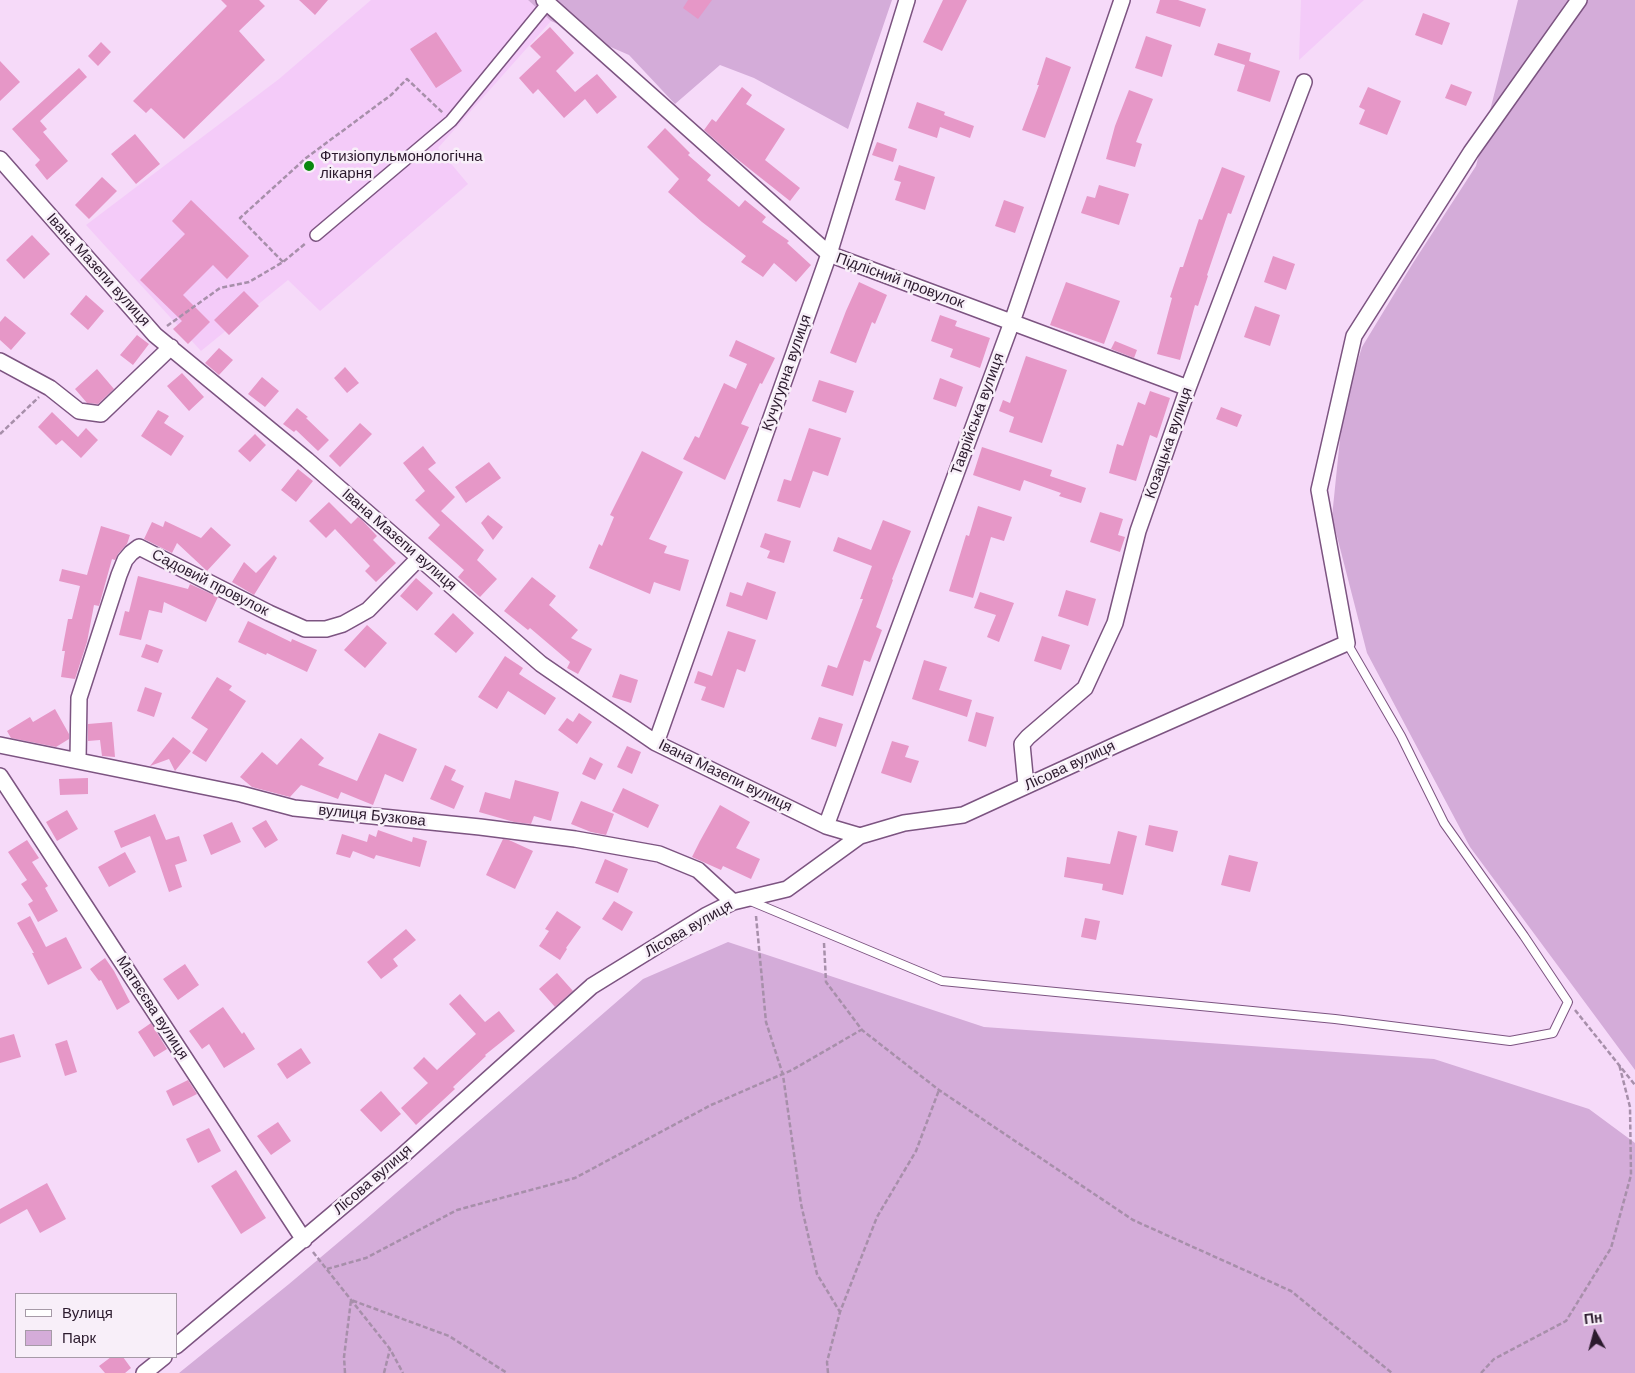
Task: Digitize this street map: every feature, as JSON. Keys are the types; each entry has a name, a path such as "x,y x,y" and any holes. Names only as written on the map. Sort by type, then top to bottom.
{"street":[{"name":"Кучугурна вулиця","path":"656,742 829,254 907,0"},
{"name":"Таврійська вулиця","path":"826,826 1012,322 1122,0"},
{"path":"1347,643 1319,490 1354,336 1470,152 1579,0"},
{"name":"Підлісний провулок","path":"546,2 829,254 1188,388"},
{"path":"316,235 451,121 546,2"},
{"name":"Козацька вулиця","path":"1026,786 1022,744 1085,688 1115,624 1138,531 1226,283 1304,82"},
{"name":"Івана Мазепи вулиця","path":"0,159 155,335 307,460 540,664 656,742 826,826 860,836"},
{"path":"0,360 50,388 79,411 101,414 171,347"},
{"name":"Садовий провулок","path":"78,760 79,698 118,575 125,560 139,547 304,629 326,629 343,624 368,610 419,558"},
{"name":"Лісова вулиця","path":"178,1344 401,1157 592,986 707,915 787,889 860,836 904,823 963,815 1347,643"},
{"name":"вулиця Бузкова","path":"0,745 241,794 294,808 480,827 575,839 660,854 698,870 744,902"},
{"name":"Матвєєва вулиця","path":"0,776 304,1240"},
{"path":"144,1373 163,1358"}],"lane":[{"path":"744,902 824,932 942,981 1335,1019 1510,1041 1553,1033 1568,1002 1444,823 1401,736 1347,643"}],"path":[{"path":"283,262 240,218 306,158 392,95 407,80 451,121"},
{"path":"155,335 220,288 249,282 283,262 316,235"},
{"path":"0,434 50,388"},
{"path":"744,902 766,1022 783,1074 800,1204 816,1274 840,1312"},
{"path":"824,932 826,982 862,1030 939,1090 1133,1220 1291,1291 1392,1373"},
{"path":"1568,1002 1635,1085"},
{"path":"327,1269 366,1258 457,1210 575,1178 712,1105 783,1074 862,1030"},
{"path":"1481,1373 1494,1359 1566,1321 1611,1248 1631,1175 1630,1107 1619,1064"},
{"path":"828,1373 827,1362 840,1312 877,1217 916,1151 939,1090"},
{"path":"304,1240 390,1349 403,1373"},
{"path":"344,1373 344,1356 351,1300"},
{"path":"351,1300 449,1336 508,1373"},
{"path":"384,1373 390,1349"}],"shaded area":[{"name":"Фтизіопульмонологічна лікарня","path":"371,0 528,0 551,21 438,148 468,184 320,311 288,280 201,351 86,225 279,79"},
{"path":"1301,0 1364,0 1299,60"}],"green space":[{"path":"528,0 892,0 848,129 754,78 720,65 675,104 629,55 551,21"},
{"path":"1518,0 1635,0 1635,1070 1470,847 1367,653 1332,517 1343,409 1362,347 1413,263 1476,166"},
{"path":"728,942 984,1027 1434,1059 1589,1109 1635,1143 1635,1373 179,1373 365,1220 643,979"}],"building":[{"path":"221,0 259,0 265,6 239,31 265,60 184,139 151,108 146,113 133,101 227,6"},
{"path":"299,0 328,0 315,15"},
{"path":"688,0 712,0 698,19 683,8"},
{"path":"943,0 967,0 942,51 923,42"},
{"path":"1160,0 1178,0 1206,9 1200,27 1156,13"},
{"path":"1423,13 1450,23 1442,45 1415,35"},
{"path":"550,27 574,53 556,71 575,92 597,74 617,97 597,114 585,99 564,118 538,89 533,94 519,78 541,57 530,46"},
{"path":"436,32 462,71 436,88 410,49"},
{"path":"1146,36 1172,45 1162,77 1135,68"},
{"path":"101,42 111,52 98,66 88,56"},
{"path":"1218,43 1251,53 1249,61 1280,71 1270,102 1237,91 1245,65 1214,55"},
{"path":"1046,57 1071,67 1045,138 1022,130 1039,85 1037,85"},
{"path":"0,61 20,82 0,101"},
{"path":"79,68 87,77 40,121 47,129 43,132 68,161 47,180 35,165 40,160 12,129"},
{"path":"1451,84 1472,92 1466,106 1445,98"},
{"path":"742,87 752,95 746,104 785,129 765,160 800,188 790,201 704,130 712,119 716,122"},
{"path":"1368,87 1401,101 1387,135 1359,124 1365,110 1359,107"},
{"path":"1129,90 1153,99 1136,142 1142,144 1135,167 1106,159 1115,126"},
{"path":"917,102 945,112 944,115 974,126 970,138 940,127 937,138 908,128"},
{"path":"665,128 690,153 688,155 711,175 707,180 739,207 745,200 766,217 762,222 789,241 787,243 811,265 796,282 774,263 763,277 741,262 746,256 702,222 668,192 679,179 647,147"},
{"path":"135,134 160,164 136,184 111,154"},
{"path":"877,142 897,149 893,162 872,155"},
{"path":"899,165 935,177 925,210 895,200 901,182 894,180"},
{"path":"1222,167 1245,176 1231,214 1228,213 1198,306 1195,305 1180,360 1157,354 1172,298 1170,297 1180,267 1183,267 1199,219 1202,220"},
{"path":"102,177 117,191 89,219 75,205"},
{"path":"1099,185 1129,194 1119,225 1081,213 1087,196 1095,198"},
{"path":"191,200 249,256 227,279 213,265 183,295 210,322 188,344 173,329 182,321 140,280 185,234 172,221"},
{"path":"1004,200 1024,207 1015,233 995,226"},
{"path":"32,235 50,254 24,279 6,260"},
{"path":"1273,256 1295,264 1286,290 1264,282"},
{"path":"859,282 887,295 875,324 872,322 856,363 830,353"},
{"path":"1066,282 1120,301 1104,344 1050,325"},
{"path":"244,291 259,306 229,335 214,320"},
{"path":"86,295 104,311 88,330 70,314"},
{"path":"1255,306 1280,315 1270,346 1244,337"},
{"path":"940,315 957,321 955,326 990,338 980,368 950,357 953,349 931,341"},
{"path":"5,316 26,333 11,350 0,340 0,322"},
{"path":"137,335 149,344 133,365 120,355"},
{"path":"736,340 775,358 762,384 760,383 741,424 749,427 725,480 683,459 695,436 699,438 724,383 736,389 747,364 729,356"},
{"path":"1115,341 1137,350 1134,358 1111,349"},
{"path":"219,348 233,360 219,375 205,363"},
{"path":"1026,356 1067,370 1042,443 1009,432 1014,417 999,411 1003,400 1010,403"},
{"path":"345,367 359,383 347,393 334,378"},
{"path":"97,369 114,389 98,404 87,403 75,389"},
{"path":"182,373 204,397 189,411 167,386"},
{"path":"262,377 279,391 265,407 248,394"},
{"path":"940,378 963,387 956,407 933,399"},
{"path":"819,380 854,391 846,413 812,401"},
{"path":"1150,391 1170,398 1157,438 1150,435 1136,481 1109,473 1117,444 1123,446 1138,402 1145,405"},
{"path":"1221,407 1242,415 1237,427 1216,419"},
{"path":"297,408 329,440 318,451 296,430 294,432 283,424"},
{"path":"158,410 169,416 164,423 184,436 171,456 141,436"},
{"path":"52,412 78,437 86,428 98,440 81,458 62,440 56,445 38,427"},
{"path":"360,423 372,434 340,467 329,456"},
{"path":"809,428 841,438 828,476 813,471 800,508 777,501 784,479 791,481"},
{"path":"255,434 266,445 250,462 238,451"},
{"path":"423,446 436,463 428,469 455,497 441,511 484,550 477,560 497,579 480,597 458,577 464,570 428,538 440,525 415,500 425,491 403,463"},
{"path":"982,447 1052,470 1050,476 1086,488 1081,503 1059,496 1061,493 1024,480 1020,491 973,475"},
{"path":"642,451 683,472 649,539 667,546 664,553 689,560 680,591 654,582 650,594 589,568 599,544 602,546 614,517 610,515"},
{"path":"489,462 501,478 466,503 455,487"},
{"path":"298,469 313,481 296,502 281,490"},
{"path":"329,502 351,524 358,517 362,520 377,536 373,540 396,563 376,582 365,571 370,566 335,529 326,538 309,521"},
{"path":"978,506 1012,517 1004,541 991,537 973,598 949,591 966,535 969,536"},
{"path":"1100,512 1123,519 1118,535 1125,537 1120,552 1090,542"},
{"path":"488,515 503,527 493,540 481,523"},
{"path":"883,520 911,531 876,627 882,630 870,662 864,660 853,696 821,686 828,665 837,668 863,599 860,599 872,566 833,551 838,537 871,550"},
{"path":"165,521 201,538 211,527 231,545 207,571 177,543 172,553 144,539 152,522 163,527"},
{"path":"101,526 130,535 127,544 115,560 112,559 99,606 94,605 87,642 75,679 61,677 65,651 62,651 68,619 72,619 80,586 59,581 62,569 87,575"},
{"path":"765,533 791,541 784,563 767,558 770,551 760,547"},
{"path":"274,555 277,558 254,595 232,582 244,562 256,573"},
{"path":"138,576 188,589 190,584 218,597 206,622 164,602 162,613 149,610 141,640 119,635 125,611 129,612"},
{"path":"532,577 556,596 549,605 578,630 571,638 592,649 578,674 567,668 570,662 530,628 528,630 504,611"},
{"path":"416,578 433,593 417,611 400,596"},
{"path":"747,582 776,592 767,620 726,606 730,592 742,596"},
{"path":"1066,590 1096,599 1088,626 1058,616"},
{"path":"980,592 1014,603 999,642 987,637 996,615 974,608"},
{"path":"453,613 474,633 456,653 434,634"},
{"path":"248,621 291,642 292,639 317,650 307,672 238,642"},
{"path":"367,625 387,643 365,668 344,650"},
{"path":"728,631 756,640 745,672 737,669 724,708 701,700 706,687 694,683 698,671 712,676"},
{"path":"1042,636 1070,645 1061,670 1034,661"},
{"path":"146,644 163,650 158,663 141,657"},
{"path":"505,656 523,668 519,674 556,698 545,715 508,691 497,709 478,697"},
{"path":"924,660 947,667 939,690 972,700 967,717 912,699"},
{"path":"620,674 638,680 631,703 612,697"},
{"path":"217,677 232,686 229,690 246,701 206,762 192,753 208,729 191,718"},
{"path":"145,687 162,693 154,717 137,711"},
{"path":"55,709 69,734 69,739 56,747 11,738 7,731 30,717 33,722"},
{"path":"976,712 994,717 986,747 968,741"},
{"path":"579,713 592,722 577,744 558,730 567,718 573,722"},
{"path":"819,717 843,724 836,747 811,739"},
{"path":"112,722 115,757 102,756 100,740 88,741 88,724"},
{"path":"379,733 417,749 403,782 385,774 373,805 341,792 338,799 301,785 290,797 252,787 240,777 262,752 277,765 301,738 324,758 318,765 357,781"},
{"path":"173,737 191,751 175,771 169,759 150,766"},
{"path":"892,741 909,746 905,757 919,761 911,783 881,773"},
{"path":"627,746 641,752 632,774 617,767"},
{"path":"590,757 603,764 595,780 582,774"},
{"path":"445,765 456,770 451,780 464,786 454,809 430,799"},
{"path":"88,778 88,794 60,795 59,779"},
{"path":"515,780 559,792 551,821 534,816 531,824 514,822 479,812 485,792 510,799"},
{"path":"623,788 659,805 648,828 612,811"},
{"path":"581,801 614,814 606,835 591,832 571,824"},
{"path":"720,805 750,822 736,848 760,859 751,879 723,866 721,870 692,857"},
{"path":"67,810 78,829 57,841 46,822"},
{"path":"155,814 166,840 179,836 187,861 175,865 182,887 169,892 150,836 121,848 114,831"},
{"path":"266,820 278,840 265,848 252,828"},
{"path":"232,822 241,842 211,855 203,835"},
{"path":"1149,825 1178,831 1173,852 1145,845"},
{"path":"378,830 412,842 413,837 427,841 420,867 376,855 374,859 353,851 350,858 336,854 342,834 367,842 369,834 376,837"},
{"path":"1118,831 1137,836 1123,895 1102,890 1103,884 1064,877 1067,857 1110,864"},
{"path":"503,839 533,851 515,889 486,875"},
{"path":"27,840 39,858 32,862 48,886 45,888 58,911 38,922 28,904 33,901 21,884 27,880 8,852"},
{"path":"125,852 136,872 109,887 98,867"},
{"path":"1229,855 1258,862 1250,892 1221,885"},
{"path":"605,859 628,869 618,893 595,883"},
{"path":"614,901 633,912 622,931 602,919"},
{"path":"557,911 581,927 560,960 539,946 549,931 545,929"},
{"path":"30,916 46,947 66,937 82,968 48,985 32,953 34,953 17,923"},
{"path":"1085,918 1100,921 1096,940 1081,937"},
{"path":"406,929 416,940 393,959 398,966 381,979 367,962"},
{"path":"105,958 130,1002 117,1010 101,980 99,981 90,969"},
{"path":"185,964 199,985 178,1000 163,979"},
{"path":"557,973 573,991 555,1007 539,989"},
{"path":"460,994 485,1022 499,1011 515,1031 485,1055 453,1087 455,1089 416,1125 401,1108 428,1083 413,1068 424,1057 437,1070 476,1034 449,1004"},
{"path":"223,1007 242,1034 244,1032 255,1049 224,1068 209,1044 202,1049 189,1031"},
{"path":"151,1023 167,1049 154,1057 138,1032"},
{"path":"14,1034 21,1057 0,1063 0,1038"},
{"path":"67,1040 77,1072 65,1076 55,1044"},
{"path":"301,1048 311,1063 287,1079 277,1064"},
{"path":"188,1080 197,1094 173,1106 166,1091"},
{"path":"381,1091 401,1114 381,1132 360,1110"},
{"path":"278,1122 291,1141 271,1155 257,1136"},
{"path":"209,1128 221,1151 198,1163 186,1139"},
{"path":"236,1170 266,1218 241,1234 211,1186"},
{"path":"47,1183 66,1219 40,1233 27,1209 0,1224 0,1209"},
{"path":"110,1358 124,1358 131,1368 125,1373 105,1373 99,1366"}],"place":[{"name":"Фтизіопульмонологічна лікарня","path":"309,166"}]}
